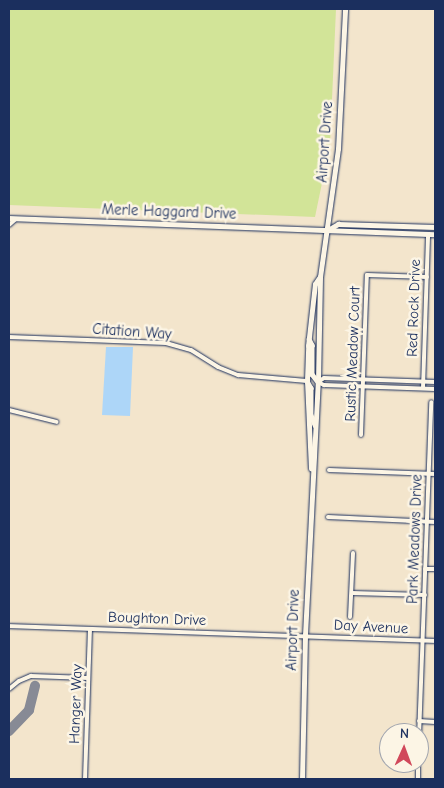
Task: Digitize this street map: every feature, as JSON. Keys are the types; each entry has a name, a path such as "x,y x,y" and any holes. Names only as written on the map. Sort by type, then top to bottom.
{"main road":[{"name":"Airport Drive","path":"302,779 305,635 318,382 320,277 338,149 345,9"},
{"name":"Merle Haggard Drive","path":"9,218 435,234"},
{"name":"Merle Haggard Drive","path":"328,230 338,224 435,227"},
{"name":"Airport Drive","path":"313,482 307,381 308,339 315,284 320,277"},
{"path":"308,339 312,346 312,374 318,382"},
{"path":"307,381 311,388 311,415 315,427"}],"street":[{"path":"9,225 16,219"},
{"name":"Red Rock Drive","path":"423,388 428,234"},
{"name":"Rustic Meadow Court","path":"361,435 367,275 427,277"},
{"name":"Citation Way","path":"9,337 160,342 190,350 218,367 238,375 307,381"},
{"path":"435,382 324,378 318,382 324,385 435,389"},
{"name":"Park Meadows Drive","path":"419,722 431,402"},
{"path":"9,410 57,422"},
{"path":"329,470 435,474"},
{"path":"328,517 435,522"},
{"path":"350,617 353,553"},
{"path":"425,569 435,570"},
{"path":"352,592 424,595"},
{"name":"Boughton Drive","path":"9,626 305,635"},
{"name":"Hanger Way","path":"85,779 90,629"},
{"name":"Day Avenue","path":"305,635 421,642 435,640"},
{"path":"9,689 19,680 31,676 88,678"},
{"path":"419,722 435,722"}],"green space":[{"path":"9,9 336,9 330,144 315,217 9,205"}],"water":[{"path":"106,347 133,347 130,416 102,415"}],"taxiway":[{"path":"9,731 29,710 35,686"}]}
